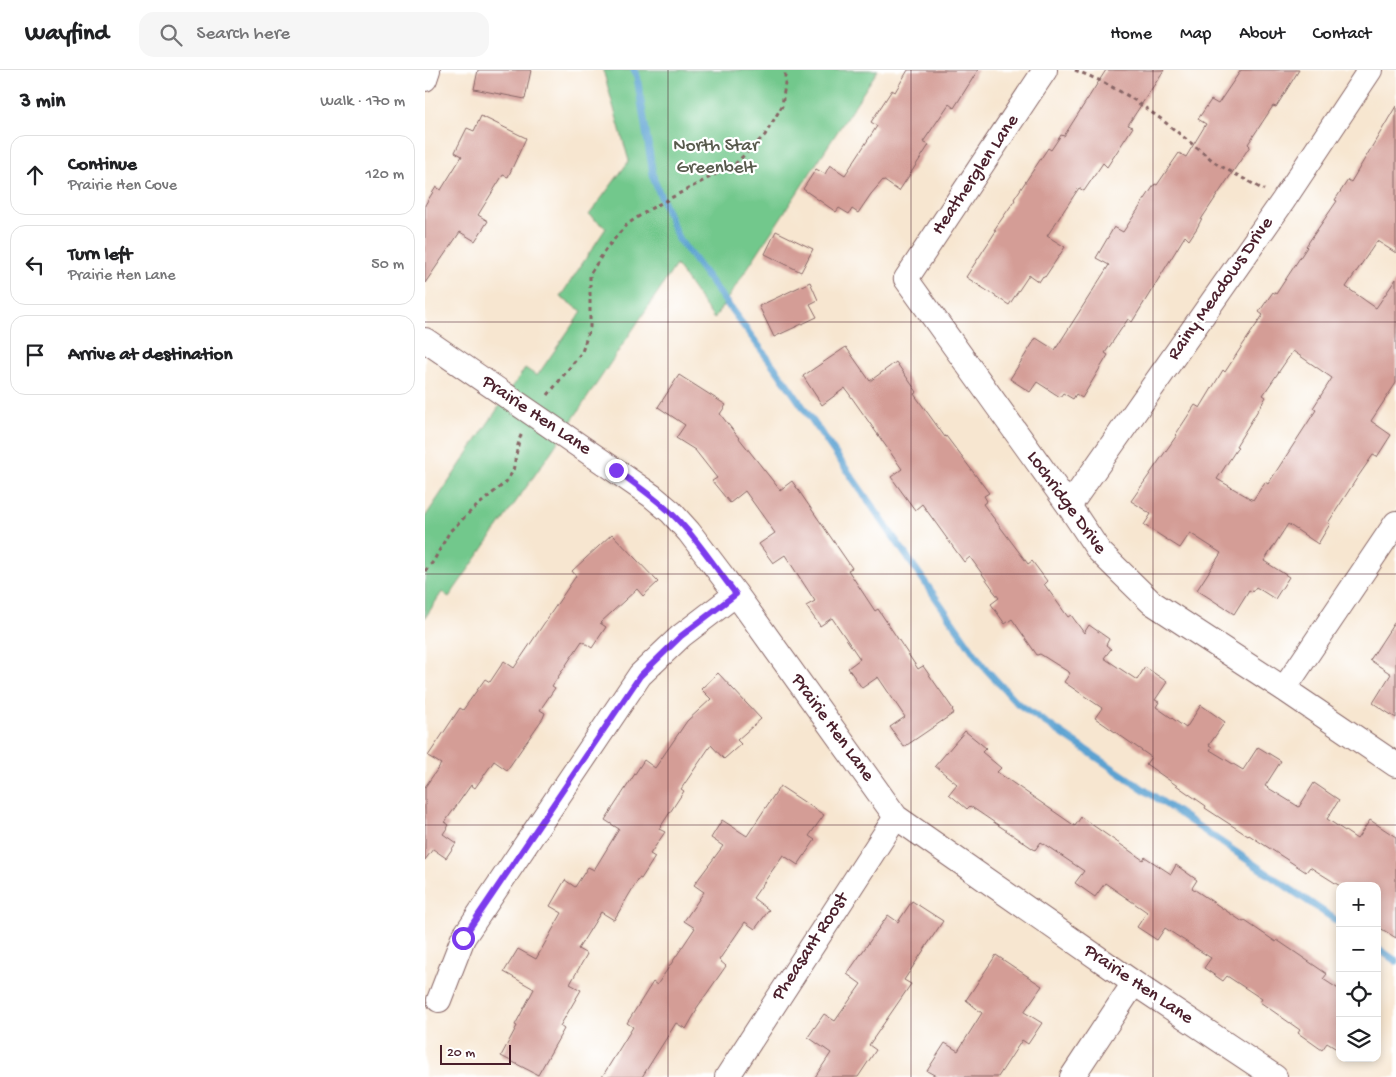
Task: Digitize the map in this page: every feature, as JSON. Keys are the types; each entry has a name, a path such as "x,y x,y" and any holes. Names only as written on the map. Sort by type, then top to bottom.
{"street":[{"path":"425,79 428,70"},
{"name":"Heatherglen Lane","path":"906,279 1045,70"},
{"name":"Rainy Meadows Drive","path":"1069,506 1283,201 1370,70"},
{"name":"Lochridge Drive","path":"906,279 1069,506 1099,551 1151,602 1396,765"},
{"name":"Prairie Hen Lane","path":"425,340 652,496 671,512 689,532 736,594 896,818 1134,983 1275,1077"},
{"path":"1284,689 1396,523"},
{"path":"439,1000 463,938 640,676 681,636 736,594"},
{"name":"Pheasant Roost","path":"727,1077 896,818"},
{"path":"1072,1077 1134,983"}],"path":[{"path":"546,397 582,352 590,327 590,274 606,249 626,225 675,195 735,164 765,135 782,106 785,70"},
{"path":"1075,70 1101,81 1130,97 1217,164 1283,201"},
{"path":"425,572 433,562 450,531 506,482 513,471 522,432"}],"green space":[{"name":"North Star Greenbelt","path":"603,70 878,70 714,319 676,265 551,452 449,597 442,592 425,618 425,517 525,368 537,376 582,311 560,297 606,228 589,215 629,161"}],"building":[{"path":"478,70 531,70 525,99 474,89"},
{"path":"908,70 978,70 954,108 949,104 923,142 929,145 899,191 883,180 858,213 852,209 849,214 839,208 836,212 803,189 816,169 825,174 830,165 845,175 877,126 871,122 892,90 895,92"},
{"path":"1106,70 1164,70 1128,125 1133,127 1107,167 1103,163 1084,191 1079,188 1047,236 1065,247 1045,277 1043,276 1039,282 1029,275 1009,305 966,277 996,231 994,230 1048,148 1051,150 1061,135 1064,136"},
{"path":"1241,70 1299,70 1276,107 1273,106 1248,144 1250,146 1189,240 1185,236 1132,322 1128,319 1105,353 1108,355 1082,398 1076,394 1073,399 1063,393 1060,397 1037,382 1030,392 1010,379 1036,338 1055,350 1109,265 1096,258 1114,227 1123,232 1155,184 1157,185 1179,153 1186,157 1206,124 1198,119 1211,100 1218,104"},
{"path":"1396,106 1396,253 1377,241 1346,287 1376,308 1396,279 1396,383 1371,421 1391,435 1377,457 1373,455 1357,478 1328,523 1330,524 1318,544 1288,524 1264,561 1289,577 1275,599 1256,587 1252,592 1249,590 1234,614 1197,590 1221,553 1190,533 1180,548 1144,525 1151,514 1131,501 1177,435 1195,405 1200,408 1223,370 1225,372 1263,315 1259,312 1273,292 1276,294 1337,201 1335,200 1348,180 1351,182","holes":["1293,351 1332,378 1313,408 1316,410 1268,484 1265,482 1253,500 1217,479 1238,447 1236,446 1266,397 1263,395"]},
{"path":"481,116 526,138 508,177 503,175 478,215 488,221 475,241 460,232 425,283 425,205 436,187 441,190 462,156 455,152 467,128 474,131"},
{"path":"776,231 813,249 801,272 765,254"},
{"path":"810,282 818,300 810,304 817,317 774,337 759,306"},
{"path":"846,347 870,381 896,362 917,392 914,394 989,493 984,496 987,501 983,504 1028,564 1032,561 1047,581 1044,584 1068,617 1071,615 1084,633 1089,625 1109,639 1106,645 1111,649 1104,658 1137,680 1145,667 1167,682 1155,700 1159,702 1156,707 1186,728 1201,705 1225,722 1209,745 1212,747 1210,750 1243,770 1258,747 1281,761 1265,786 1299,807 1314,783 1339,800 1327,819 1357,839 1370,820 1396,837 1396,938 1381,929 1381,882 1336,883 1310,867 1306,872 1205,808 1206,806 1146,764 1151,757 1095,718 1102,708 1064,682 1070,673 1040,654 1037,655 1012,619 1005,624 991,604 999,598 970,557 964,562 922,504 915,510 891,477 902,469 845,388 822,405 803,376"},
{"path":"679,375 726,405 720,414 780,490 792,481 852,568 848,570 875,611 878,609 918,669 923,666 954,713 904,747 890,727 905,717 878,677 862,688 848,668 860,659 832,618 820,626 806,606 815,601 785,555 773,563 759,544 775,533 745,491 730,503 712,481 717,478 695,450 676,438 685,425 658,407"},
{"path":"612,534 658,582 643,596 637,589 600,623 606,627 592,648 582,641 552,686 555,688 540,710 545,713 543,718 507,770 494,761 475,788 471,785 445,822 449,825 443,834 456,843 446,858 433,849 425,860 425,787 441,764 428,756 460,708 463,710 485,679 490,682 504,661 514,668 576,576 572,571"},
{"path":"1396,620 1396,718 1373,703 1391,674 1370,660"},
{"path":"718,673 761,719 737,740 741,744 724,759 711,745 681,789 684,791 659,829 665,832 650,854 655,857 641,879 639,878 614,920 601,912 578,949 587,954 570,984 581,990 560,1026 564,1029 538,1075 501,1056 534,989 504,972 518,949 536,959 562,913 550,906 565,880 575,887 588,867 594,870 619,829 605,820 644,760 655,768 687,721 711,699 701,689"},
{"path":"965,731 986,748 982,752 1001,768 997,772 1075,826 1081,817 1143,860 1145,857 1171,874 1176,865 1197,880 1192,888 1243,922 1245,921 1276,942 1277,940 1327,974 1323,979 1336,987 1336,1049 1327,1043 1322,1050 1298,1033 1300,1030 1260,1002 1262,999 1227,976 1223,981 1204,968 1211,958 1165,928 1157,940 1137,927 1147,912 1105,883 1095,897 1075,883 1084,871 1041,842 1035,850 970,806 967,809 949,794 957,784 935,766"},
{"path":"780,786 824,815 809,836 815,840 798,865 783,855 753,898 769,910 755,929 745,922 719,960 726,966 696,1009 686,1029 676,1023 642,1077 602,1077 633,1027 627,1023 653,982 657,985 695,928 684,921 704,892 694,885 723,846 711,838 722,820 747,836"},
{"path":"912,901 943,921 904,980 911,984 869,1045 876,1050 858,1077 815,1077 831,1053 808,1037 824,1014 835,1021 861,984 847,974 888,915 898,922"},
{"path":"996,955 1042,986 1024,1012 1042,1023 1028,1044 1022,1040 998,1077 938,1077 927,1071 945,1043 958,1051 982,1013 966,1000"}],"waterway":[{"path":"634,70 637,77 654,180 678,238 787,384 984,667 1017,703 1336,920"},
{"path":"1381,951 1396,961"}],"route":[{"path":"463,938 640,676 681,636 736,594 689,532 671,512 616,470"}]}
